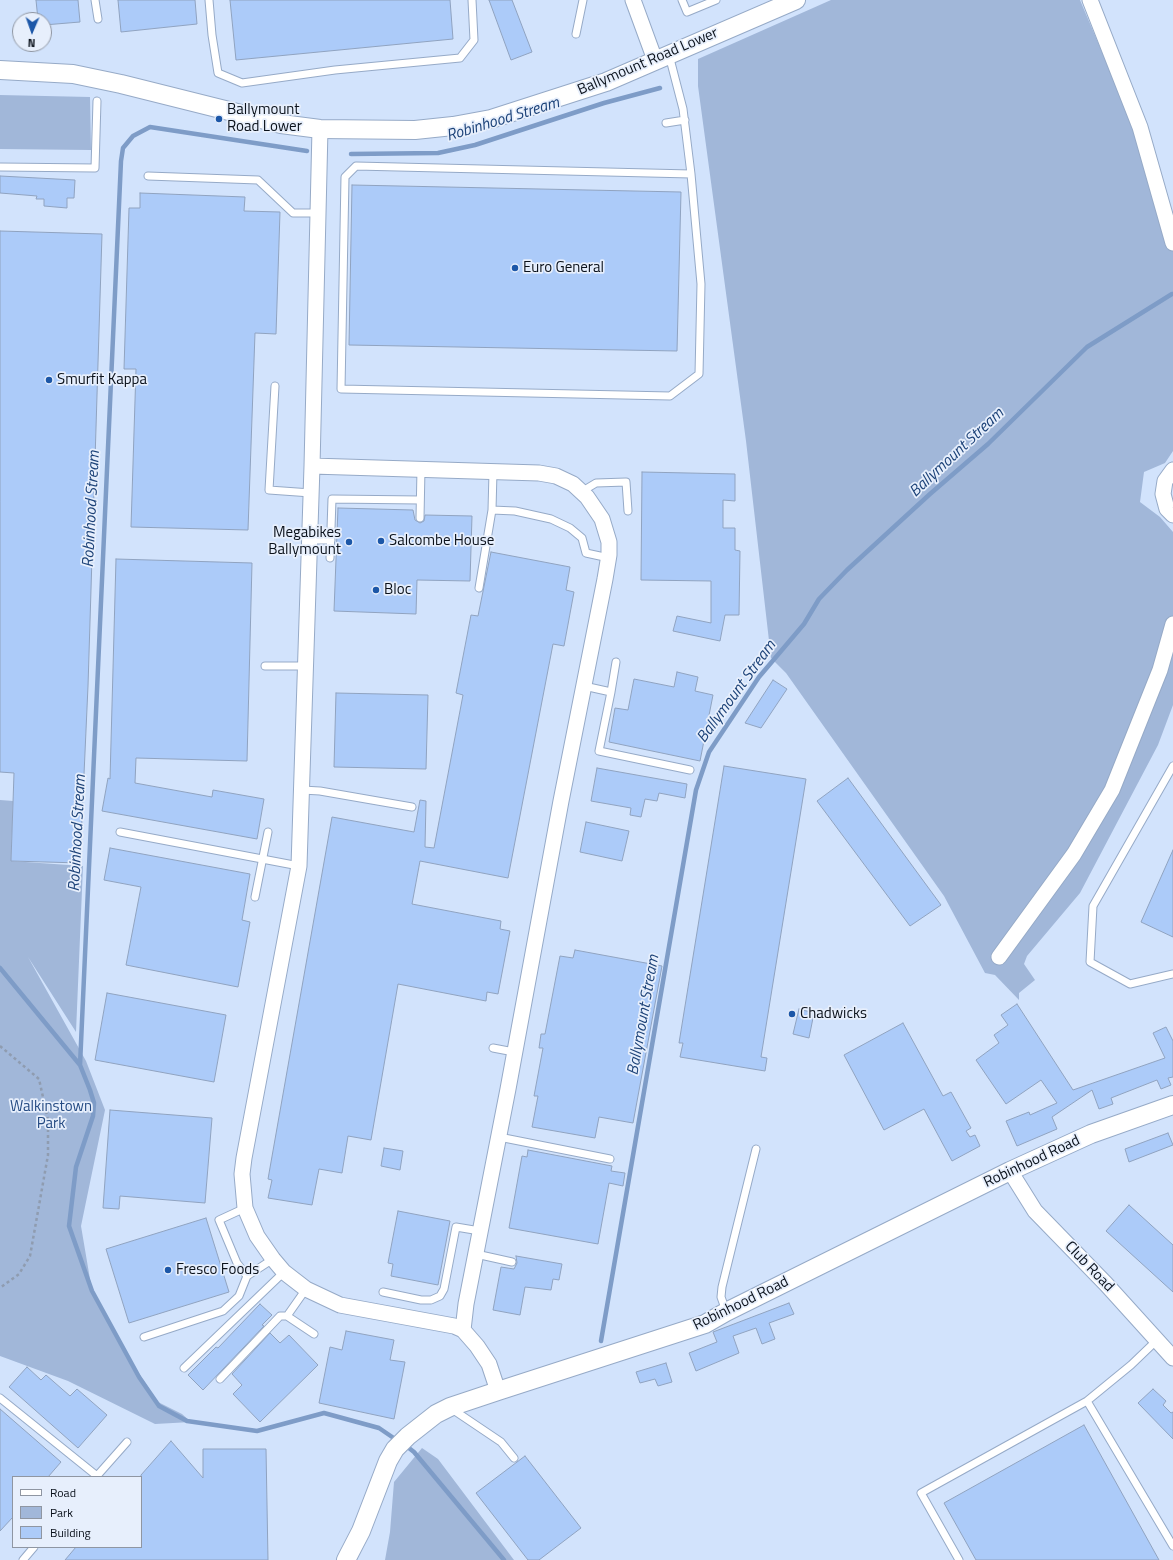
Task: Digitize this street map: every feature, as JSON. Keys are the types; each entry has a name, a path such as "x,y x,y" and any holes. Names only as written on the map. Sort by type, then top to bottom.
{"street":[{"path":"633,0 662,57"},
{"name":"Ballymount Road Lower","path":"0,70 73,74 121,84 281,124 320,129 415,130 453,126 484,120 606,82 796,0"},
{"path":"1090,0 1140,128 1173,242"},
{"path":"320,129 310,540 299,866 244,1158 242,1174 245,1208 257,1236 273,1259 284,1272 306,1289 340,1305 454,1326 463,1330 477,1346 489,1364 498,1391"},
{"path":"312,466 539,473 556,476 573,484 581,492 602,519 609,542 609,558 466,1304 463,1330"},
{"path":"1173,470 1165,481 1163,494 1167,508 1173,515"},
{"path":"999,957 1074,854 1112,790 1160,670 1173,624"},
{"name":"Robinhood Road","path":"352,1557 370,1511 382,1473 395,1449 424,1422 450,1408 498,1391 705,1324 726,1312 1010,1171 1091,1134 1173,1105"},
{"name":"Club Road","path":"1010,1171 1035,1211 1106,1284 1173,1358"}],"lane":[{"path":"95,0 98,18"},
{"path":"209,0 212,35 218,73 242,83 335,70 460,58 474,40 472,0"},
{"path":"576,34 583,0"},
{"path":"682,0 687,12 716,0"},
{"path":"662,57 685,120 691,174 701,284 699,374 670,396 340,389 345,178 356,166 691,174"},
{"path":"0,167 95,168 97,101"},
{"path":"666,123 685,120"},
{"path":"148,176 258,180 294,213 317,213"},
{"path":"276,386 269,490 311,492"},
{"path":"420,518 421,470"},
{"path":"479,588 492,510 493,472"},
{"path":"581,492 596,483 626,482 628,511"},
{"path":"330,558 332,499 420,500"},
{"path":"492,510 515,511 551,519 570,528 582,538 586,553 609,558"},
{"path":"310,540 331,540"},
{"path":"616,662 599,751 690,770"},
{"path":"265,666 306,666"},
{"path":"584,686 611,692"},
{"path":"1173,766 1093,906 1090,962 1130,984 1173,974"},
{"path":"302,790 320,791 412,807"},
{"path":"120,832 299,866"},
{"path":"255,897 268,832"},
{"path":"493,1048 514,1052"},
{"path":"499,1137 610,1158"},
{"path":"726,1312 721,1297 722,1287 756,1148"},
{"path":"245,1208 219,1220 237,1263 247,1276"},
{"path":"384,1292 421,1300 432,1300 440,1296 444,1289 456,1227 480,1231"},
{"path":"476,1254 512,1262"},
{"path":"144,1336 223,1311 239,1296 247,1276 273,1259"},
{"path":"184,1368 284,1272"},
{"path":"287,1316 306,1289"},
{"path":"220,1379 280,1316 287,1316 314,1334"},
{"path":"959,1560 921,1493 1087,1401 1131,1365 1156,1341"},
{"path":"0,1398 95,1476"},
{"path":"1087,1401 1173,1546"},
{"path":"450,1408 501,1442 514,1458"},
{"path":"97,1476 127,1442"},
{"path":"23,1560 33,1548"}],"path":[{"path":"0,1046 40,1079 48,1120 48,1155 30,1256 19,1274 0,1288"}],"green space":[{"path":"831,0 1080,0 1132,123 1173,243 1173,451 1165,463 1144,472 1140,502 1160,517 1173,532 1173,705 1158,745 1080,893 1027,956 1024,964 1035,980 1019,993 1019,1000 995,975 985,973 944,896 786,673 771,658 746,441 698,86 698,59"},
{"path":"0,95 90,97 91,150 0,149"},
{"name":"Walkinstown Park","path":"0,800 13,801 11,861 83,866 76,1032 28,957 86,1061 105,1110 81,1226 92,1291 136,1369 158,1402 182,1414 191,1422 155,1424 68,1381 0,1356"},
{"path":"422,1448 438,1459 514,1560 385,1560 390,1532 394,1482"}],"building":[{"path":"36,0 78,0 80,22 52,24 52,12 37,12"},
{"path":"118,0 195,0 197,24 121,32"},
{"path":"230,0 450,0 453,39 236,60"},
{"path":"489,0 512,0 532,52 511,60"},
{"path":"0,176 75,180 74,198 67,198 67,208 44,206 44,199 36,199 37,196 0,193"},
{"name":"Euro General","path":"352,185 681,192 677,351 349,345"},
{"path":"140,193 245,197 244,211 280,212 276,334 255,333 248,530 131,527 136,369 124,369 129,208 140,208"},
{"path":"0,231 102,234 88,686 80,863 11,861 14,773 0,772"},
{"path":"642,472 735,474 735,501 723,500 723,528 735,528 735,550 740,551 739,615 725,615 720,641 673,631 677,616 711,623 711,581 641,580"},
{"path":"338,508 413,510 415,520 420,523 424,521 425,515 472,516 470,581 417,580 416,614 334,611"},
{"path":"491,552 570,567 566,590 574,592 564,646 553,644 508,878 420,861 412,904 501,921 500,929 510,931 498,994 487,992 486,1001 398,984 371,1140 348,1136 342,1173 319,1169 312,1205 268,1198 272,1180 268,1179 332,817 414,832 420,800 426,801 425,847 434,848 463,695 456,693 471,615 478,616"},
{"path":"116,559 252,563 247,761 136,758 135,783 212,797 213,790 264,799 257,839 102,811 108,778 110,779"},
{"path":"677,672 698,677 695,691 713,695 700,761 609,742 615,708 628,710 634,679 674,687"},
{"path":"773,680 787,689 761,728 745,723"},
{"path":"336,693 428,695 426,769 334,767"},
{"path":"724,766 806,779 761,1057 767,1058 765,1071 680,1057 683,1043 679,1043"},
{"path":"597,768 687,784 685,798 659,793 657,801 645,799 641,817 630,815 631,808 591,801"},
{"path":"848,778 941,905 910,926 817,801"},
{"path":"586,822 629,831 622,861 580,852"},
{"path":"110,848 250,874 242,920 250,922 238,987 126,965 141,887 104,880"},
{"path":"1173,850 1173,937 1141,922"},
{"path":"575,950 662,966 633,1123 599,1117 595,1138 532,1127 538,1096 534,1096 543,1048 539,1048 541,1034 545,1034 560,956 573,958"},
{"path":"107,993 226,1015 214,1082 95,1060"},
{"path":"1017,1004 1073,1090 1165,1058 1153,1033 1166,1027 1173,1041 1173,1077 1168,1078 1171,1085 1161,1089 1157,1080 1111,1098 1113,1104 1099,1109 1092,1090 1052,1117 1057,1129 1017,1146 1006,1121 1029,1112 1030,1115 1057,1103 1041,1080 1006,1104 976,1060 999,1043 994,1035 1008,1025 1001,1015"},
{"path":"799,1009 814,1013 809,1038 793,1034"},
{"path":"903,1023 943,1096 951,1092 971,1128 966,1131 970,1137 975,1135 980,1146 952,1161 924,1109 884,1130 844,1055"},
{"path":"110,1110 212,1118 205,1203 120,1196 119,1209 103,1208"},
{"path":"1168,1133 1173,1145 1129,1162 1125,1149"},
{"path":"384,1148 403,1151 400,1170 381,1166"},
{"path":"528,1150 612,1166 611,1171 625,1173 623,1186 609,1183 598,1244 509,1228 522,1156 527,1157"},
{"path":"1129,1205 1173,1245 1173,1292 1106,1231"},
{"path":"398,1211 450,1221 438,1285 391,1276 393,1264 388,1263"},
{"name":"Fresco Foods","path":"206,1218 229,1292 129,1323 106,1249"},
{"path":"516,1256 562,1264 559,1280 553,1279 551,1290 525,1287 520,1315 493,1310 501,1267 514,1269 517,1263"},
{"path":"789,1303 794,1314 769,1323 775,1339 762,1344 756,1328 733,1336 739,1353 696,1371 689,1353 717,1342 713,1332"},
{"path":"260,1304 272,1315 262,1325 264,1326 203,1390 188,1375 216,1347 218,1348"},
{"path":"346,1331 394,1340 390,1360 405,1362 394,1419 319,1403 330,1347 342,1350"},
{"path":"270,1333 280,1343 289,1335 318,1365 260,1422 233,1394 242,1385 232,1374"},
{"path":"666,1363 672,1382 658,1386 655,1379 640,1383 636,1372"},
{"path":"27,1367 41,1380 46,1375 70,1396 77,1389 107,1415 78,1448 9,1387"},
{"path":"1153,1389 1166,1401 1163,1405 1171,1413 1173,1412 1173,1439 1138,1403"},
{"path":"0,1409 61,1462 49,1476 12,1476 12,1518 0,1531"},
{"path":"1084,1425 1159,1560 976,1560 944,1503"},
{"path":"171,1441 203,1478 203,1449 266,1449 268,1560 65,1560 75,1548 142,1548 141,1475"},
{"path":"525,1456 581,1528 539,1560 528,1560 476,1493"}],"waterway":[{"name":"Robinhood Stream","path":"351,154 438,153 475,145 604,103 660,88"},
{"name":"Robinhood Stream","path":"80,1065 121,161 123,148 133,136 150,127 307,151"},
{"name":"Ballymount Stream","path":"601,1341 696,790 709,752 759,677 804,624 819,599 847,570 930,494 988,444 1087,347 1172,294"},
{"path":"0,968 80,1065 90,1090 94,1103 93,1116 76,1167 69,1226 92,1291 139,1377 159,1406 187,1421 257,1431 324,1413 379,1428 398,1441"},
{"path":"405,1445 414,1452 504,1560"}],"place":[{"name":"Ballymount Road Lower","path":"219,119"},
{"name":"Euro General","path":"515,268"},
{"name":"Smurfit Kappa","path":"49,380"},
{"name":"Salcombe House","path":"381,541"},
{"name":"Megabikes Ballymount","path":"349,542"},
{"name":"Bloc","path":"376,590"},
{"name":"Chadwicks","path":"792,1014"},
{"name":"Fresco Foods","path":"168,1270"}]}
